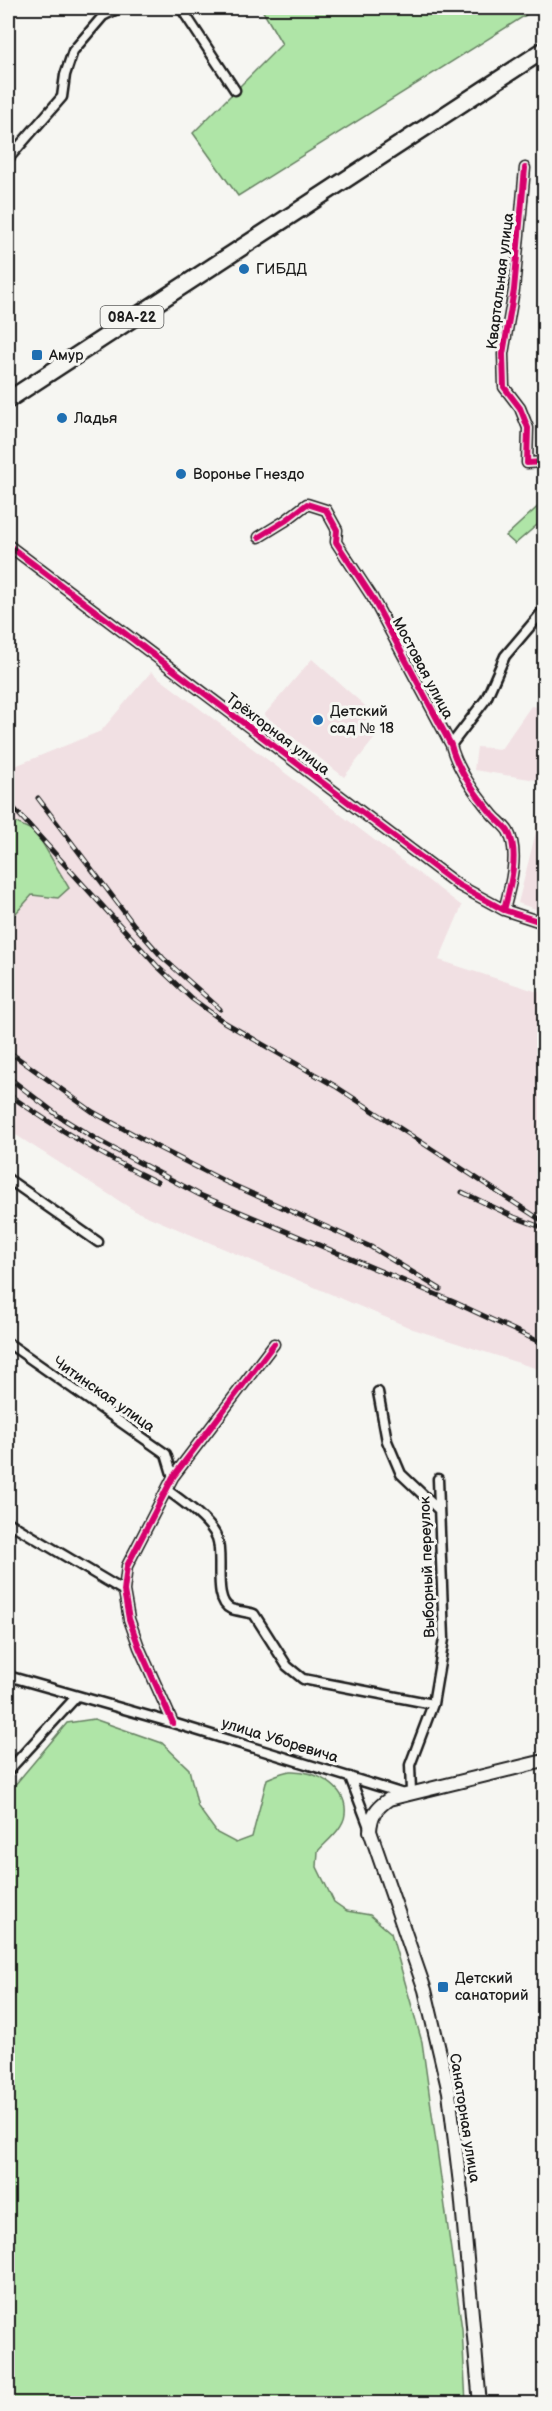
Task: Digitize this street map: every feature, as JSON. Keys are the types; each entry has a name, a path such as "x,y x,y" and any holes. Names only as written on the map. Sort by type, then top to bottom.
{"highway":[{"name":"08А-22","path":"8,400 544,50"}],"main road":[{"path":"370,1831 371,1818 377,1807 389,1799 544,1761"},
{"name":"Санаторная улица","path":"370,1831 427,1999 449,2092 461,2193 480,2403"}],"street":[{"path":"8,159 62,97 65,75 73,51 103,16 119,8"},
{"path":"182,8 235,90"},
{"name":"Квартальная улица","path":"525,168 514,290 502,354 504,387 520,408 528,428 527,463 544,462"},
{"name":"Мостовая улица","path":"259,537 307,504 326,510 337,530 336,542 372,597 451,745 454,758 490,812 508,832 514,857 504,910"},
{"name":"Трёхгорная улица","path":"8,545 458,885 504,910 544,922"},
{"path":"451,745 486,699 505,656 544,610"},
{"path":"8,1179 98,1242"},
{"name":"Читинская улица","path":"8,1343 166,1454 173,1477"},
{"path":"173,1723 129,1619 124,1591 127,1566 173,1477 274,1344"},
{"path":"378,1392 387,1441 401,1474 439,1510"},
{"name":"Выборный переулок","path":"407,1793 410,1765 433,1704 444,1639 438,1479"},
{"path":"167,1490 195,1510 217,1537 220,1558 220,1596 224,1603 229,1608 254,1614 287,1666 294,1673 303,1678 433,1704"},
{"path":"8,1522 124,1591"},
{"name":"улица Уборевича","path":"8,1676 407,1793"},
{"path":"8,1772 77,1696"},
{"path":"350,1777 370,1831"}],"shaded area":[{"name":"Детский сад № 18","path":"312,659 372,712 363,724 374,739 344,777 264,715"},
{"path":"151,672 462,906 439,960 544,994 544,1371 413,1329 135,1211 8,1130 8,759 15,766 101,731"},
{"path":"531,706 544,708 544,733 536,780 474,770 477,747 501,749"},
{"path":"544,800 544,912 518,903"}],"green space":[{"path":"261,8 537,8 238,196 193,133 282,44"},
{"path":"544,501 544,519 515,544 506,536"},
{"path":"8,819 36,832 69,888 58,898 32,895 8,922"},
{"path":"94,1719 162,1743 189,1769 198,1807 217,1833 236,1843 252,1837 267,1779 290,1771 309,1773 328,1782 341,1795 344,1804 344,1819 318,1851 317,1867 334,1902 347,1911 370,1915 391,1933 422,2042 462,2329 466,2403 8,2403 8,1793 67,1723"}],"railway":[{"path":"38,798 134,925 163,958 220,1009"},
{"path":"8,802 157,966 191,998 224,1022 335,1086 544,1222"},
{"path":"8,1051 93,1112 226,1182 371,1247 440,1289"},
{"path":"8,1077 60,1117 99,1141 200,1195 454,1302 544,1344"},
{"path":"8,1094 81,1141 157,1182"},
{"path":"462,1192 541,1227"}],"cycle path":[{"path":"525,168 514,290 503,354 504,387 520,408 528,428 527,463 544,462"},
{"path":"259,537 307,504 326,510 337,530 336,542 372,597 451,745 462,772 486,807 508,831 512,840 514,859 504,910"},
{"path":"8,545 458,885 504,910 544,923"},
{"path":"173,1723 129,1619 124,1591 127,1566 173,1477 274,1344"}],"place":[{"name":"ГИБДД","path":"244,269"},
{"name":"Амур","path":"37,355"},
{"name":"Ладья","path":"62,418"},
{"name":"Воронье Гнездо","path":"181,474"},
{"name":"Детский сад № 18","path":"318,720"},
{"name":"Детский санаторий","path":"443,1987"}]}
